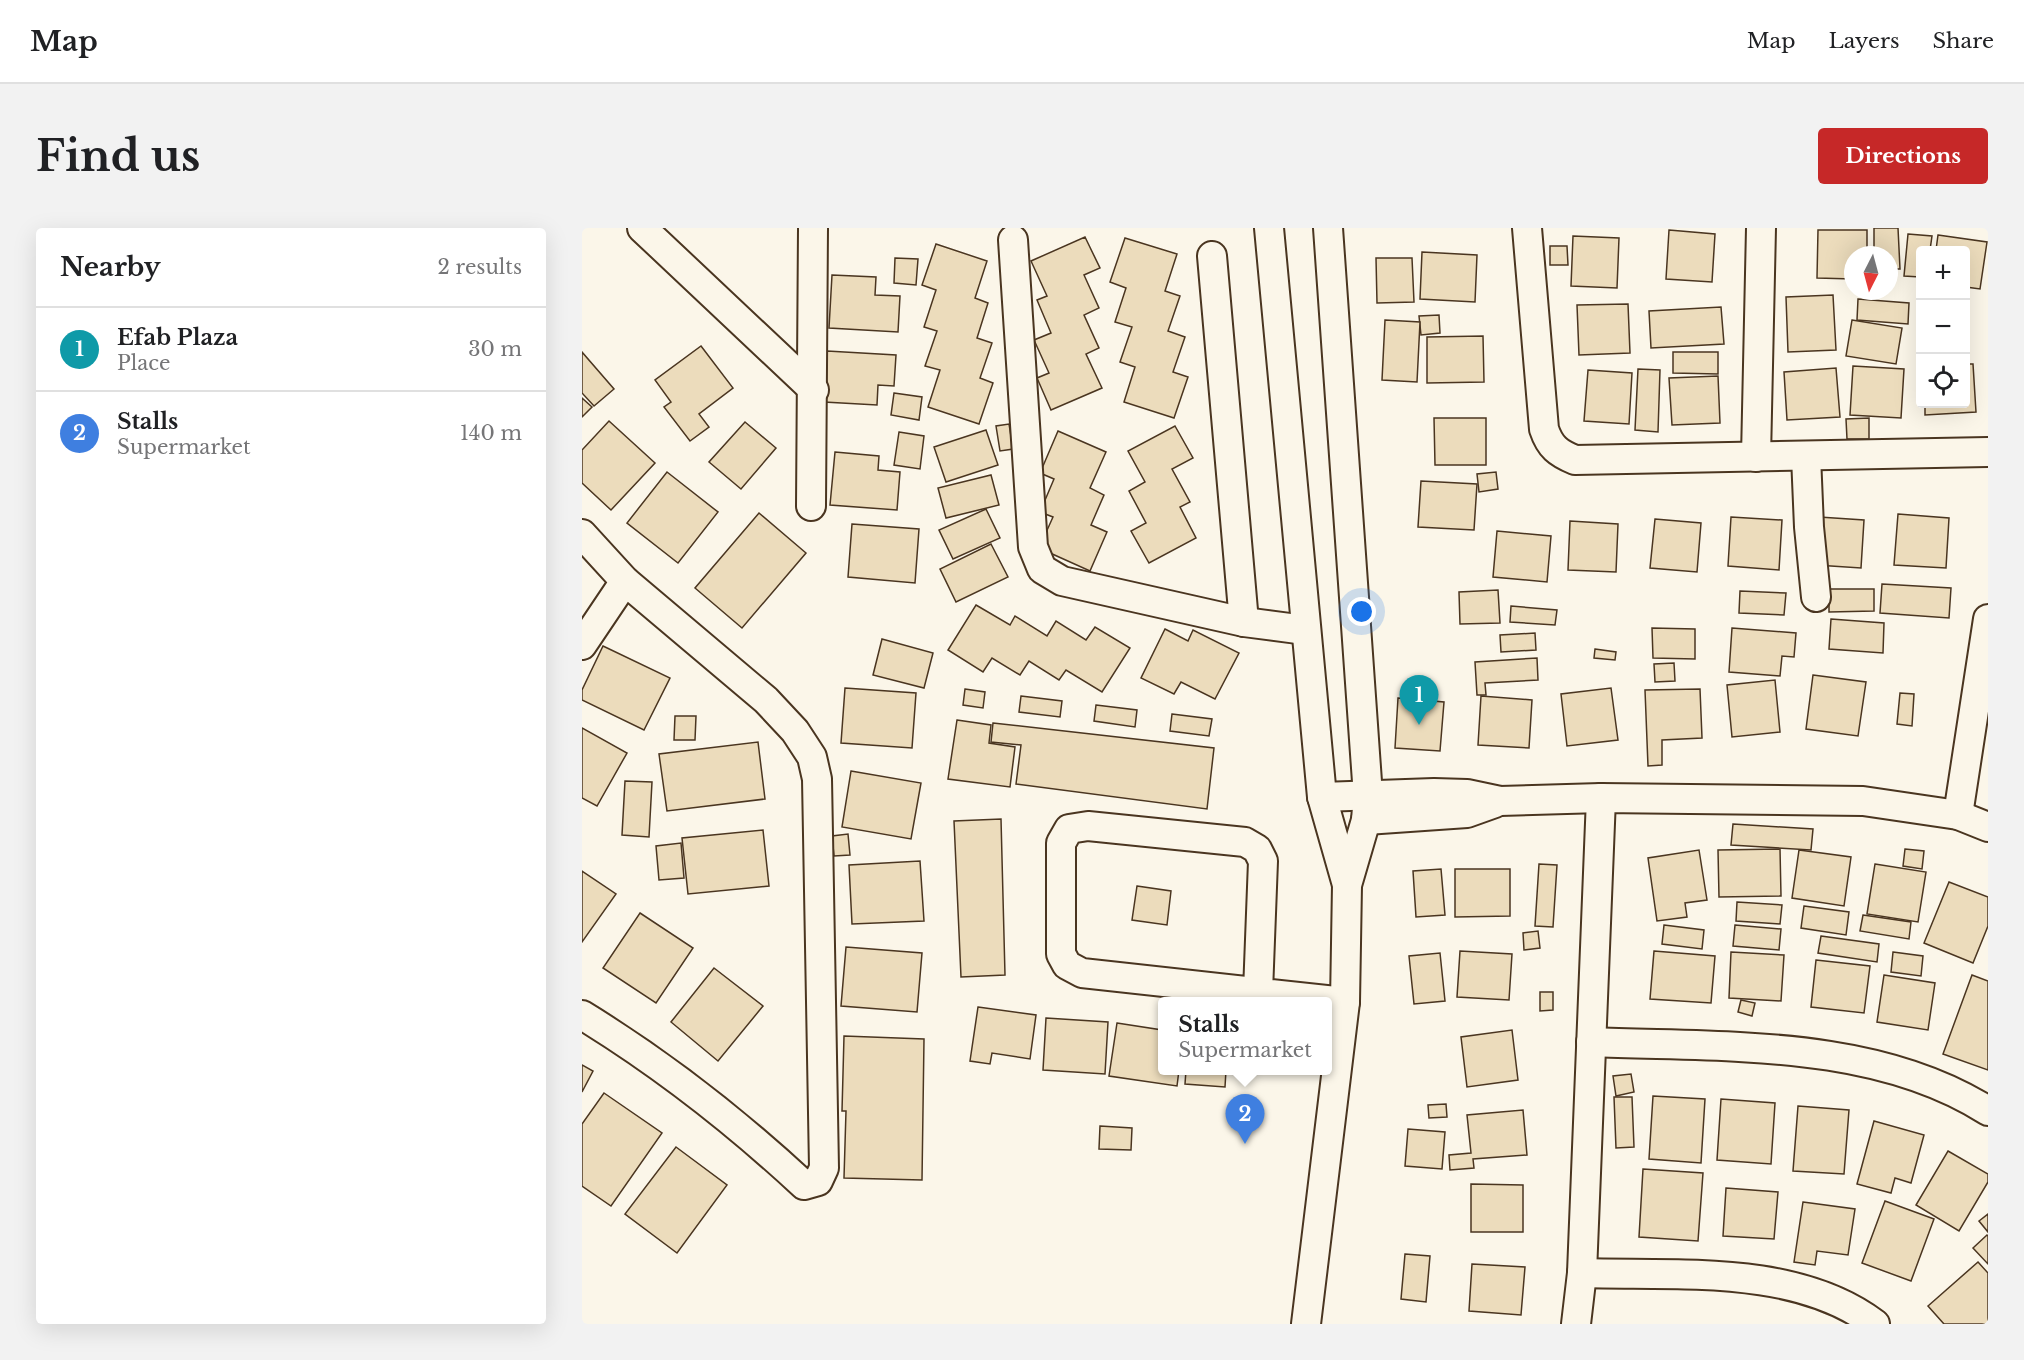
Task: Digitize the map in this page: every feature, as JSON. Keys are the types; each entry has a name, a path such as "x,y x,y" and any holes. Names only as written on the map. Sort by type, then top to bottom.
{"street":[{"path":"642,228 814,390"},
{"path":"812,506 813,228"},
{"path":"1269,228 1322,797 1347,885"},
{"path":"1306,1324 1345,1002 1347,885 1367,808 1328,228"},
{"path":"1527,228 1544,429 1548,441 1557,452 1575,460 1988,452"},
{"path":"1756,457 1761,228"},
{"path":"1013,240 1033,547 1042,569 1062,581 1244,622 1305,630"},
{"path":"1212,255 1244,622"},
{"path":"1806,456 1809,527 1816,597"},
{"path":"582,534 625,581 766,700 795,732 812,757 817,779 824,1168 818,1181 804,1185 755,1140 676,1076 582,1015"},
{"path":"582,645 625,581"},
{"path":"1958,815 1988,619"},
{"path":"1322,797 1367,808 1467,813 1500,801 1601,798 1863,801 1958,815 1988,827"},
{"path":"1576,1324 1582,1273 1601,798"},
{"path":"1258,992 1263,861 1257,849 1245,842 1088,826 1069,829 1061,843 1061,954 1067,965 1083,973 1302,997"},
{"path":"1332,1001 1345,1002"},
{"path":"1591,1042 1823,1053 1900,1071 1961,1094 1988,1111"},
{"path":"1582,1273 1735,1278 1803,1288 1854,1308 1875,1324"}],"building":[{"path":"1874,228 1898,228 1900,269 1898,269 1898,246 1874,246"},
{"path":"1669,230 1715,234 1712,282 1666,279"},
{"path":"1818,230 1867,230 1867,246 1844,246 1844,279 1817,278"},
{"path":"1908,234 1932,236 1931,246 1916,246 1916,277 1904,276"},
{"path":"1938,235 1987,242 1980,289 1970,288 1970,246 1937,246"},
{"path":"1573,236 1619,238 1617,288 1571,286"},
{"path":"1085,237 1100,268 1084,275 1099,308 1084,315 1099,348 1086,354 1102,388 1051,410 1037,378 1049,373 1034,340 1051,333 1037,300 1047,296 1031,261"},
{"path":"1125,238 1177,254 1165,291 1180,296 1168,331 1185,337 1173,372 1188,377 1174,418 1124,402 1135,367 1120,362 1132,327 1115,322 1126,288 1110,282"},
{"path":"936,244 987,261 975,298 988,303 977,338 992,343 980,378 993,383 979,424 928,407 940,370 925,366 937,331 924,327 936,290 922,285"},
{"path":"1550,246 1567,246 1568,265 1550,265"},
{"path":"1422,252 1477,255 1475,302 1420,299"},
{"path":"895,258 918,259 916,285 894,283"},
{"path":"1376,258 1412,258 1414,302 1377,303"},
{"path":"832,275 876,277 875,295 900,296 898,332 829,328"},
{"path":"1833,295 1836,350 1788,352 1786,297"},
{"path":"1858,300 1909,303 1908,324 1857,320"},
{"path":"1628,304 1630,353 1579,355 1577,305"},
{"path":"1721,307 1724,344 1651,348 1649,311"},
{"path":"1439,315 1440,333 1421,335 1419,316"},
{"path":"1385,320 1420,322 1417,382 1382,380"},
{"path":"1852,320 1902,328 1896,364 1846,356"},
{"path":"1483,336 1484,382 1427,383 1427,337"},
{"path":"701,346 733,388 699,414 709,427 690,441 664,407 671,402 655,380"},
{"path":"827,351 896,355 894,386 878,385 877,405 824,402"},
{"path":"582,352 614,389 594,406 582,393"},
{"path":"1673,352 1718,352 1718,374 1673,373"},
{"path":"1970,364 1973,364 1976,412 1925,415 1925,408 1970,408"},
{"path":"1853,366 1904,369 1901,418 1850,415"},
{"path":"1836,368 1840,417 1787,420 1784,372"},
{"path":"1638,369 1660,370 1658,432 1635,430"},
{"path":"1588,370 1632,373 1629,424 1584,421"},
{"path":"1718,376 1720,423 1672,425 1669,378"},
{"path":"894,393 922,397 919,420 891,415"},
{"path":"582,398 592,407 582,417"},
{"path":"1434,418 1486,418 1486,465 1435,465"},
{"path":"1869,418 1869,439 1847,439 1846,419"},
{"path":"609,421 655,463 611,510 582,483 582,450"},
{"path":"745,422 776,448 741,489 709,462"},
{"path":"1009,424 1013,449 1000,451 996,426"},
{"path":"1175,426 1193,458 1172,469 1190,502 1180,507 1196,538 1149,563 1131,531 1146,523 1129,491 1145,482 1128,451"},
{"path":"986,430 998,465 946,482 934,447"},
{"path":"1058,431 1106,452 1090,488 1104,495 1091,525 1107,532 1090,571 1039,548 1053,517 1040,512 1054,479 1040,473"},
{"path":"899,432 924,436 920,469 894,465"},
{"path":"835,452 879,456 878,470 900,472 897,510 830,505"},
{"path":"667,472 718,512 678,563 627,523"},
{"path":"1496,472 1498,489 1479,492 1477,474"},
{"path":"991,475 999,505 946,518 938,488"},
{"path":"1421,481 1477,484 1474,530 1418,527"},
{"path":"986,509 1000,538 953,559 939,530"},
{"path":"759,513 806,553 742,628 695,588"},
{"path":"1898,514 1949,518 1946,568 1894,565"},
{"path":"1731,517 1782,520 1779,570 1728,566"},
{"path":"1819,517 1864,520 1861,568 1816,565"},
{"path":"1655,519 1701,523 1697,572 1650,568"},
{"path":"1570,521 1618,524 1616,572 1568,570"},
{"path":"852,524 919,529 915,583 848,577"},
{"path":"1497,531 1551,536 1547,582 1493,577"},
{"path":"991,544 1008,577 956,602 940,569"},
{"path":"1882,584 1951,588 1949,618 1880,613"},
{"path":"1829,589 1874,589 1874,611 1829,612"},
{"path":"1498,590 1500,623 1460,624 1459,592"},
{"path":"1740,591 1786,593 1784,615 1739,613"},
{"path":"976,605 1010,625 1015,616 1047,636 1056,621 1086,640 1095,627 1130,648 1102,692 1066,670 1059,680 1029,661 1020,675 992,658 983,672 948,650"},
{"path":"1511,606 1557,610 1555,625 1510,622"},
{"path":"1831,619 1884,623 1883,653 1829,649"},
{"path":"1652,628 1695,629 1695,659 1653,658"},
{"path":"1732,628 1796,633 1794,657 1782,656 1780,676 1729,672"},
{"path":"1165,629 1188,641 1193,630 1239,653 1215,699 1181,682 1174,694 1141,678"},
{"path":"1535,633 1536,650 1501,652 1500,635"},
{"path":"882,639 933,653 924,688 873,675"},
{"path":"603,646 670,678 644,730 582,700 582,690"},
{"path":"1595,649 1616,652 1615,660 1594,658"},
{"path":"1537,658 1538,680 1485,683 1486,695 1477,695 1475,662"},
{"path":"1674,663 1675,681 1655,682 1654,664"},
{"path":"1813,675 1866,682 1858,736 1806,729"},
{"path":"1775,680 1780,732 1732,737 1727,685"},
{"path":"845,688 916,693 912,748 841,743"},
{"path":"1611,688 1618,740 1567,746 1561,694"},
{"path":"965,689 985,692 983,708 963,705"},
{"path":"1700,689 1702,738 1662,740 1662,765 1648,766 1645,690"},
{"path":"1900,693 1914,694 1912,726 1897,724"},
{"path":"1021,696 1062,701 1060,717 1019,712"},
{"path":"1481,696 1532,700 1529,748 1478,745"},
{"path":"1398,698 1444,702 1440,751 1395,748"},
{"path":"1096,705 1137,710 1135,727 1094,721"},
{"path":"1172,714 1212,719 1209,736 1170,731"},
{"path":"675,716 696,716 695,740 674,740"},
{"path":"957,720 991,725 989,743 1015,747 1010,787 948,779"},
{"path":"993,723 1214,748 1207,809 1016,784 1021,745 991,742"},
{"path":"582,728 627,753 597,806 582,798"},
{"path":"758,742 765,799 667,811 659,754"},
{"path":"851,771 921,783 911,839 842,827"},
{"path":"625,781 652,782 649,837 622,835"},
{"path":"1001,819 1005,975 961,977 954,821"},
{"path":"1733,824 1813,829 1811,850 1731,845"},
{"path":"763,830 769,886 688,894 682,838"},
{"path":"848,834 850,855 834,856 832,836"},
{"path":"681,843 684,878 659,880 656,846"},
{"path":"1780,849 1781,896 1719,897 1718,850"},
{"path":"1905,849 1924,851 1922,869 1903,866"},
{"path":"1699,850 1707,900 1685,903 1687,917 1657,921 1648,858"},
{"path":"1799,850 1851,857 1844,906 1792,898"},
{"path":"920,861 924,921 852,924 849,865"},
{"path":"1539,864 1557,865 1553,927 1535,926"},
{"path":"1875,864 1926,872 1918,922 1867,914"},
{"path":"1441,869 1445,915 1416,917 1413,871"},
{"path":"1455,869 1510,869 1510,916 1455,917"},
{"path":"582,871 616,894 582,942"},
{"path":"1949,882 1988,897 1988,926 1973,963 1924,943"},
{"path":"1137,886 1171,891 1167,925 1132,920"},
{"path":"1737,902 1782,905 1780,924 1736,921"},
{"path":"1804,906 1849,912 1846,935 1801,928"},
{"path":"640,913 693,948 656,1003 603,968"},
{"path":"1863,915 1911,922 1909,939 1860,931"},
{"path":"1664,925 1704,930 1702,949 1662,944"},
{"path":"1735,925 1781,929 1779,950 1733,946"},
{"path":"1538,931 1540,948 1524,950 1523,933"},
{"path":"1821,936 1879,944 1877,962 1818,953"},
{"path":"846,947 922,953 917,1012 841,1006"},
{"path":"1460,951 1512,954 1509,1000 1457,997"},
{"path":"1654,951 1715,956 1711,1003 1650,999"},
{"path":"1731,952 1784,955 1781,1001 1729,998"},
{"path":"1893,952 1923,956 1921,976 1891,972"},
{"path":"1440,953 1445,1001 1414,1004 1409,956"},
{"path":"1816,960 1870,966 1864,1013 1811,1007"},
{"path":"714,968 763,1006 718,1061 671,1022"},
{"path":"1884,975 1935,983 1928,1030 1877,1022"},
{"path":"1972,975 1988,981 1988,1070 1943,1054"},
{"path":"1540,992 1553,992 1553,1010 1540,1011"},
{"path":"1741,1000 1755,1003 1752,1016 1738,1012"},
{"path":"978,1007 1036,1015 1030,1059 992,1053 990,1064 970,1061"},
{"path":"1046,1018 1108,1022 1105,1074 1043,1070"},
{"path":"1117,1023 1158,1029 1158,1075 1178,1075 1177,1086 1109,1076"},
{"path":"1512,1030 1518,1080 1467,1087 1461,1037"},
{"path":"844,1036 924,1039 922,1180 844,1178 846,1111 842,1111"},
{"path":"582,1065 593,1071 582,1092"},
{"path":"1631,1074 1634,1092 1616,1096 1613,1076"},
{"path":"1186,1075 1226,1075 1225,1087 1185,1084"},
{"path":"604,1093 662,1133 611,1206 582,1186 582,1124"},
{"path":"1653,1096 1705,1099 1701,1163 1649,1159"},
{"path":"1614,1097 1632,1097 1634,1147 1616,1148"},
{"path":"1721,1099 1775,1103 1771,1164 1717,1160"},
{"path":"1446,1104 1447,1117 1429,1118 1428,1105"},
{"path":"1798,1106 1849,1110 1844,1174 1793,1171"},
{"path":"1523,1110 1527,1155 1473,1159 1474,1168 1450,1170 1449,1155 1471,1153 1467,1115"},
{"path":"1874,1121 1924,1135 1911,1183 1895,1178 1891,1193 1857,1184"},
{"path":"1100,1126 1132,1128 1131,1150 1099,1149"},
{"path":"1408,1129 1445,1132 1442,1169 1405,1166"},
{"path":"676,1147 727,1185 677,1253 625,1214"},
{"path":"1948,1151 1988,1174 1988,1182 1959,1231 1916,1205"},
{"path":"1643,1169 1703,1173 1698,1241 1639,1237"},
{"path":"1471,1184 1523,1185 1523,1232 1471,1232"},
{"path":"1726,1188 1778,1192 1774,1239 1723,1236"},
{"path":"1885,1201 1934,1219 1911,1281 1862,1263"},
{"path":"1803,1202 1855,1209 1848,1255 1817,1251 1815,1265 1794,1262"},
{"path":"1988,1214 1988,1232 1979,1221"},
{"path":"1988,1236 1988,1264 1973,1248"},
{"path":"1405,1254 1430,1256 1426,1302 1401,1299"},
{"path":"1978,1262 1988,1273 1988,1324 1944,1324 1928,1306"},
{"path":"1472,1264 1525,1267 1521,1315 1469,1311"}],"place":[{"name":"Efab Plaza","path":"1419,725"},
{"name":"Stalls","path":"1245,1144"}]}
